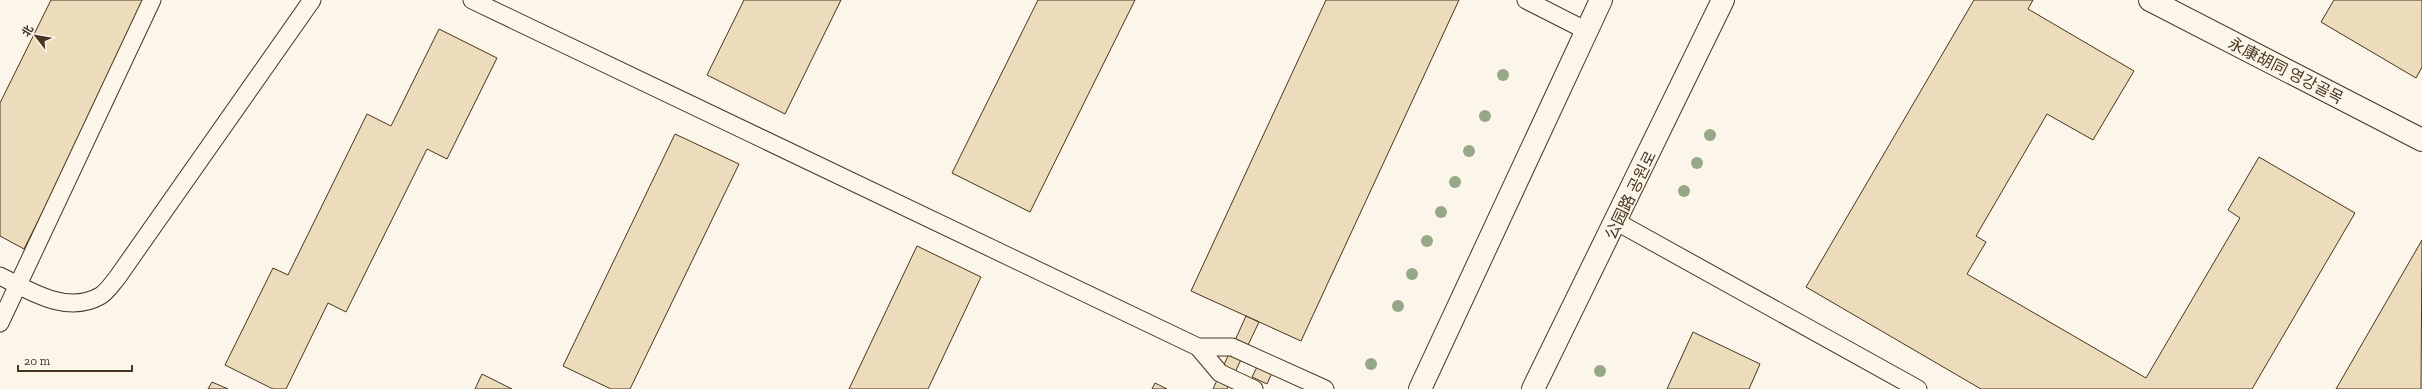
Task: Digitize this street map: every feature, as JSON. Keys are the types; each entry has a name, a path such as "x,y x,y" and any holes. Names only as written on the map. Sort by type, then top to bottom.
{"main road":[{"path":"1420,389 1601,0"},
{"name":"公园路 공원로","path":"1533,389 1617,222 1723,0"},
{"name":"永康胡同 영강골목","path":"2150,0 2422,140"}],"lane":[{"path":"0,323 152,0"},
{"path":"0,276 58,302 80,303 101,296 117,278 312,0"},
{"path":"472,0 1198,347 1220,373 1254,389"},
{"path":"1526,0 1587,31"},
{"path":"1617,222 1918,389"},
{"path":"1198,347 1232,347 1325,389"}],"building":[{"path":"51,0 149,0 24,249 0,236 0,103"},
{"path":"744,0 841,0 785,114 707,75"},
{"path":"1038,0 1135,0 1030,212 952,173"},
{"path":"1326,0 1459,0 1301,341 1191,291"},
{"path":"1974,0 2033,0 2028,9 2134,71 2093,140 2047,114 1976,236 1986,242 1967,274 2146,378 2240,218 2228,210 2259,157 2355,213 2252,389 1981,389 1806,287"},
{"path":"2334,0 2422,0 2422,67 2416,78 2321,22"},
{"path":"439,29 497,58 447,159 427,149 346,312 328,303 286,389 273,389 225,365 273,268 288,275 367,114 391,126"},
{"path":"675,134 739,164 630,389 611,389 563,366"},
{"path":"2422,240 2421,389 2336,389"},
{"path":"917,246 981,277 928,389 849,389"},
{"path":"1246,316 1259,322 1227,389 1213,389"},
{"path":"1693,332 1760,364 1749,389 1667,389"},
{"path":"1257,367 1272,373 1267,384 1252,377"},
{"path":"482,374 512,389 475,389"},
{"path":"212,382 228,389 208,389"},
{"path":"1155,383 1167,389 1152,389"}]}
